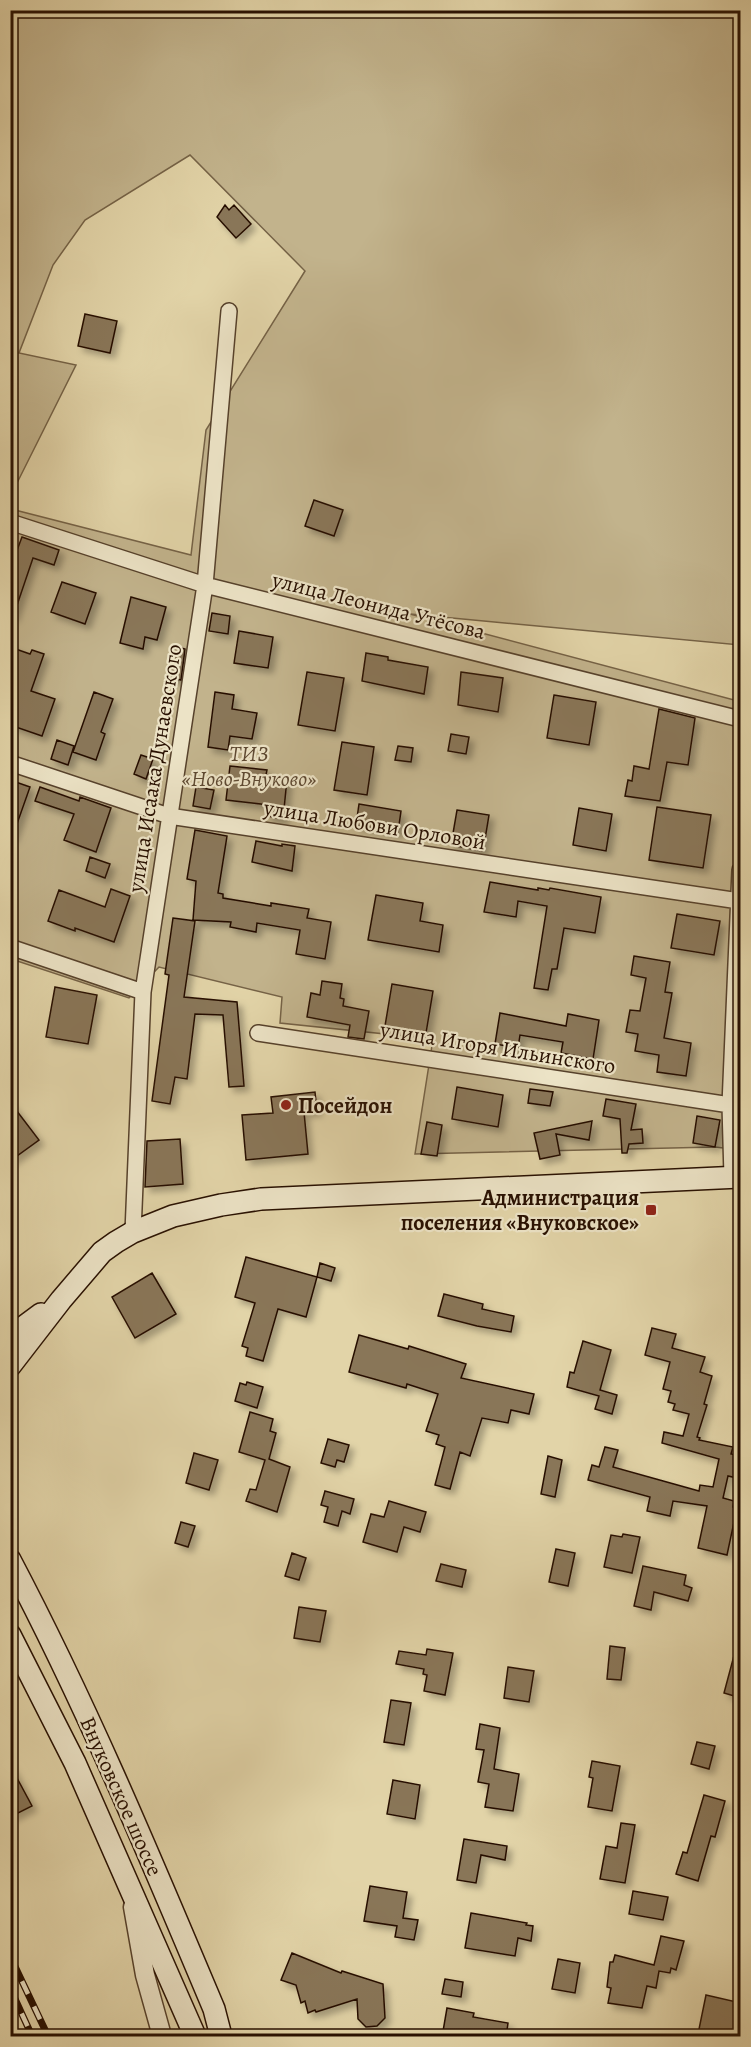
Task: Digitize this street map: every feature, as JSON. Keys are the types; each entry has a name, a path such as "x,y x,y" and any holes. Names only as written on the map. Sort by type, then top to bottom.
{"main road":[{"path":"10,1366 102,1252 133,1232 188,1211 261,1199 736,1177"},
{"path":"10,1337 61,1300"},
{"name":"Внуковское шоссе","path":"10,1560 39,1613 127,1803 214,2009 221,2037"},
{"name":"Внуковское шоссе","path":"10,1635 75,1763 195,2037"}],"street":[{"name":"улица Исаака Дунаевского","path":"133,1232 143,993 205,585 229,311"},
{"name":"улица Леонида Утёсова","path":"10,522 205,585 741,719"},
{"name":"улица Любови Орловой","path":"10,764 169,816 739,902"},
{"path":"736,1177 730,1105 741,870"},
{"path":"10,947 143,993"},
{"name":"улица Игоря Ильинского","path":"258,1034 730,1105"},
{"path":"129,1882 145,1975 162,2037"},
{"path":"214,2009 229,2037"}],"green space":[{"name":"ТИЗ «Ново-Внуково»","path":"11,11 740,11 740,645 410,614 734,700 740,699 740,1150 715,1147 415,1154 433,1039 280,1023 282,997 159,967 129,998 11,959 11,509 191,555 206,430 305,271 190,155 85,220 53,265 19,353 76,365 11,495"}],"building":[{"path":"225,205 229,210 234,205 251,224 236,238 217,217"},
{"path":"85,314 117,321 110,353 78,346"},
{"path":"314,500 343,510 334,536 305,526"},
{"path":"22,537 59,550 54,565 33,558 13,617 10,616 10,569"},
{"path":"62,582 96,593 85,624 51,612"},
{"path":"131,597 166,607 157,640 145,637 143,649 120,643"},
{"path":"212,613 230,616 228,634 209,631"},
{"path":"239,631 273,637 268,668 234,663"},
{"path":"174,646 185,649 181,680 167,677"},
{"path":"10,647 30,654 32,650 44,654 31,691 55,699 42,736 10,725"},
{"path":"366,653 388,657 388,660 428,667 424,694 362,681"},
{"path":"307,672 344,678 335,731 298,725"},
{"path":"461,672 503,678 498,712 458,705"},
{"path":"94,692 113,699 101,732 105,734 96,760 73,752"},
{"path":"215,692 234,695 232,709 257,713 252,739 230,736 228,750 208,747"},
{"path":"554,695 596,702 589,745 547,738"},
{"path":"659,709 695,718 688,765 667,762 660,801 625,796 628,780 632,781 634,766 649,769"},
{"path":"451,734 469,737 466,754 448,751"},
{"path":"57,740 74,746 68,765 51,759"},
{"path":"342,742 374,747 367,795 334,790"},
{"path":"398,746 413,748 411,762 395,760"},
{"path":"141,755 153,759 146,779 134,774"},
{"path":"230,766 267,770 266,775 287,779 283,819 267,816 269,805 226,800"},
{"path":"10,780 30,787 12,838 10,837"},
{"path":"40,787 79,801 80,797 111,808 96,852 64,840 74,814 35,801"},
{"path":"196,787 214,790 210,809 193,806"},
{"path":"359,804 401,811 398,832 356,825"},
{"path":"657,807 711,815 703,868 649,860"},
{"path":"579,808 612,814 606,851 573,845"},
{"path":"457,810 489,815 483,851 451,845"},
{"path":"195,830 227,836 218,893 223,894 223,898 271,906 271,903 309,909 307,918 331,922 325,959 296,954 300,930 257,923 256,932 230,927 231,922 193,920 196,881 187,879"},
{"path":"256,841 295,846 292,871 252,862"},
{"path":"90,857 110,864 105,878 86,871"},
{"path":"490,882 538,890 538,888 549,890 550,888 601,897 595,933 564,928 557,969 552,969 548,990 534,988 547,906 518,901 516,917 484,912"},
{"path":"111,889 130,896 114,942 48,921 59,890 105,907"},
{"path":"376,895 423,903 420,921 443,925 439,952 368,940"},
{"path":"677,914 720,921 714,955 671,948"},
{"path":"173,918 195,921 184,997 237,1002 244,1086 229,1087 223,1015 195,1014 187,1079 175,1077 170,1104 152,1101 169,975 165,974"},
{"path":"634,956 670,962 665,992 672,993 664,1038 691,1043 686,1076 657,1072 659,1055 635,1051 638,1034 626,1032 630,1010 640,1011 646,978 631,975"},
{"path":"322,981 342,984 340,998 344,999 343,1006 369,1011 364,1039 348,1037 350,1025 307,1017 311,993 320,995"},
{"path":"392,984 433,991 426,1033 385,1026"},
{"path":"55,987 97,995 88,1044 46,1037"},
{"path":"500,1013 566,1026 568,1014 599,1020 593,1059 561,1053 563,1042 520,1035 518,1048 495,1044"},
{"path":"457,1087 503,1095 498,1127 452,1119"},
{"path":"530,1089 553,1092 550,1106 528,1103"},
{"path":"315,1092 317,1111 304,1112 308,1154 246,1160 242,1115 273,1113 271,1097"},
{"path":"606,1099 636,1104 631,1130 642,1129 643,1143 629,1144 627,1153 622,1153 620,1119 603,1116"},
{"path":"10,1102 39,1140 10,1161"},
{"path":"697,1116 720,1120 715,1147 693,1143"},
{"path":"592,1121 589,1140 556,1134 560,1155 540,1159 534,1133"},
{"path":"427,1122 442,1125 437,1156 421,1154"},
{"path":"180,1139 183,1184 145,1187 147,1141"},
{"path":"246,1257 317,1277 306,1317 278,1309 263,1361 246,1356 248,1348 242,1346 255,1303 235,1297"},
{"path":"320,1263 335,1268 331,1281 317,1277"},
{"path":"152,1273 176,1314 135,1338 112,1297"},
{"path":"444,1294 483,1304 482,1309 514,1316 511,1332 438,1316"},
{"path":"652,1328 676,1334 672,1348 705,1357 700,1372 712,1376 704,1404 707,1405 697,1437 700,1438 699,1440 733,1447 731,1454 741,1456 741,1479 728,1476 723,1498 734,1501 733,1507 737,1508 727,1555 698,1548 707,1506 673,1501 670,1516 647,1511 650,1497 588,1480 592,1465 599,1467 605,1447 618,1450 613,1467 699,1491 700,1485 713,1487 719,1459 662,1443 664,1432 683,1436 689,1414 673,1410 675,1404 668,1402 671,1391 663,1389 670,1362 645,1355"},
{"path":"359,1335 408,1349 409,1346 466,1364 461,1378 534,1394 529,1414 511,1410 508,1423 482,1418 470,1456 460,1452 450,1489 435,1485 445,1447 436,1444 439,1435 426,1431 438,1394 407,1384 406,1388 349,1372"},
{"path":"583,1341 611,1350 600,1390 617,1395 612,1414 595,1409 599,1396 567,1387 570,1372 574,1373"},
{"path":"247,1382 263,1387 257,1408 235,1401 240,1383 246,1385"},
{"path":"250,1412 273,1419 270,1431 276,1433 269,1459 290,1467 277,1512 246,1501 250,1489 256,1490 265,1460 239,1452"},
{"path":"328,1439 349,1445 344,1462 337,1460 335,1467 321,1463"},
{"path":"194,1453 218,1460 209,1490 186,1483"},
{"path":"548,1456 562,1460 555,1497 541,1494"},
{"path":"325,1491 354,1499 350,1514 342,1511 338,1526 324,1522 328,1507 321,1505"},
{"path":"389,1501 426,1512 420,1532 404,1527 397,1552 363,1542 371,1514 384,1517"},
{"path":"181,1522 195,1526 188,1547 175,1543"},
{"path":"623,1534 640,1537 632,1573 604,1567 611,1535 622,1537"},
{"path":"556,1549 575,1553 568,1586 549,1582"},
{"path":"292,1553 306,1558 299,1580 285,1576"},
{"path":"441,1564 466,1570 462,1587 436,1581"},
{"path":"643,1566 686,1575 684,1585 692,1588 688,1601 654,1592 651,1610 634,1606"},
{"path":"299,1607 326,1611 320,1642 294,1638"},
{"path":"610,1646 625,1648 621,1680 607,1679"},
{"path":"736,1648 741,1648 741,1698 724,1693"},
{"path":"427,1649 453,1653 445,1695 424,1691 427,1675 423,1674 424,1669 396,1664 399,1651 426,1655"},
{"path":"508,1667 534,1671 529,1702 504,1698"},
{"path":"391,1700 411,1703 404,1745 384,1742"},
{"path":"480,1724 500,1728 494,1769 519,1774 513,1811 485,1807 489,1784 478,1782 484,1750 476,1749"},
{"path":"697,1742 715,1746 709,1769 691,1764"},
{"path":"592,1761 620,1766 612,1811 588,1807 593,1778 589,1777"},
{"path":"10,1765 32,1806 10,1817"},
{"path":"393,1780 420,1785 415,1819 387,1814"},
{"path":"704,1795 725,1801 715,1837 711,1836 698,1881 676,1874 683,1852 687,1853"},
{"path":"621,1823 635,1825 625,1883 600,1879 606,1846 617,1848"},
{"path":"464,1839 507,1846 505,1860 481,1855 476,1883 457,1880"},
{"path":"370,1886 407,1892 403,1918 418,1920 414,1940 395,1937 397,1926 364,1921"},
{"path":"633,1891 668,1897 663,1920 629,1914"},
{"path":"471,1913 527,1923 526,1925 533,1926 531,1941 518,1938 515,1956 465,1948"},
{"path":"661,1936 684,1941 676,1970 671,1968 670,1973 659,1971 656,1988 647,1986 642,2008 608,2003 611,1988 607,1987 610,1962 613,1962 615,1955 654,1965"},
{"path":"292,1953 341,1973 342,1971 383,1984 385,2018 377,2026 366,2027 358,2019 357,1999 308,2013 305,2001 301,2003 296,1985 281,1980"},
{"path":"558,1959 580,1963 575,1993 552,1989"},
{"path":"445,1979 463,1982 461,1997 442,1994"},
{"path":"706,1995 741,2003 741,2015 735,2037 708,2037 698,2034"},
{"path":"447,2008 474,2013 473,2017 508,2023 506,2037 442,2037"}],"railway":[{"path":"10,1956 48,2036"},
{"path":"10,1988 32,2036"}],"place":[{"name":"Посейдон","path":"286,1105"},
{"name":"Администрация поселения «Внуковское»","path":"651,1210"}]}
